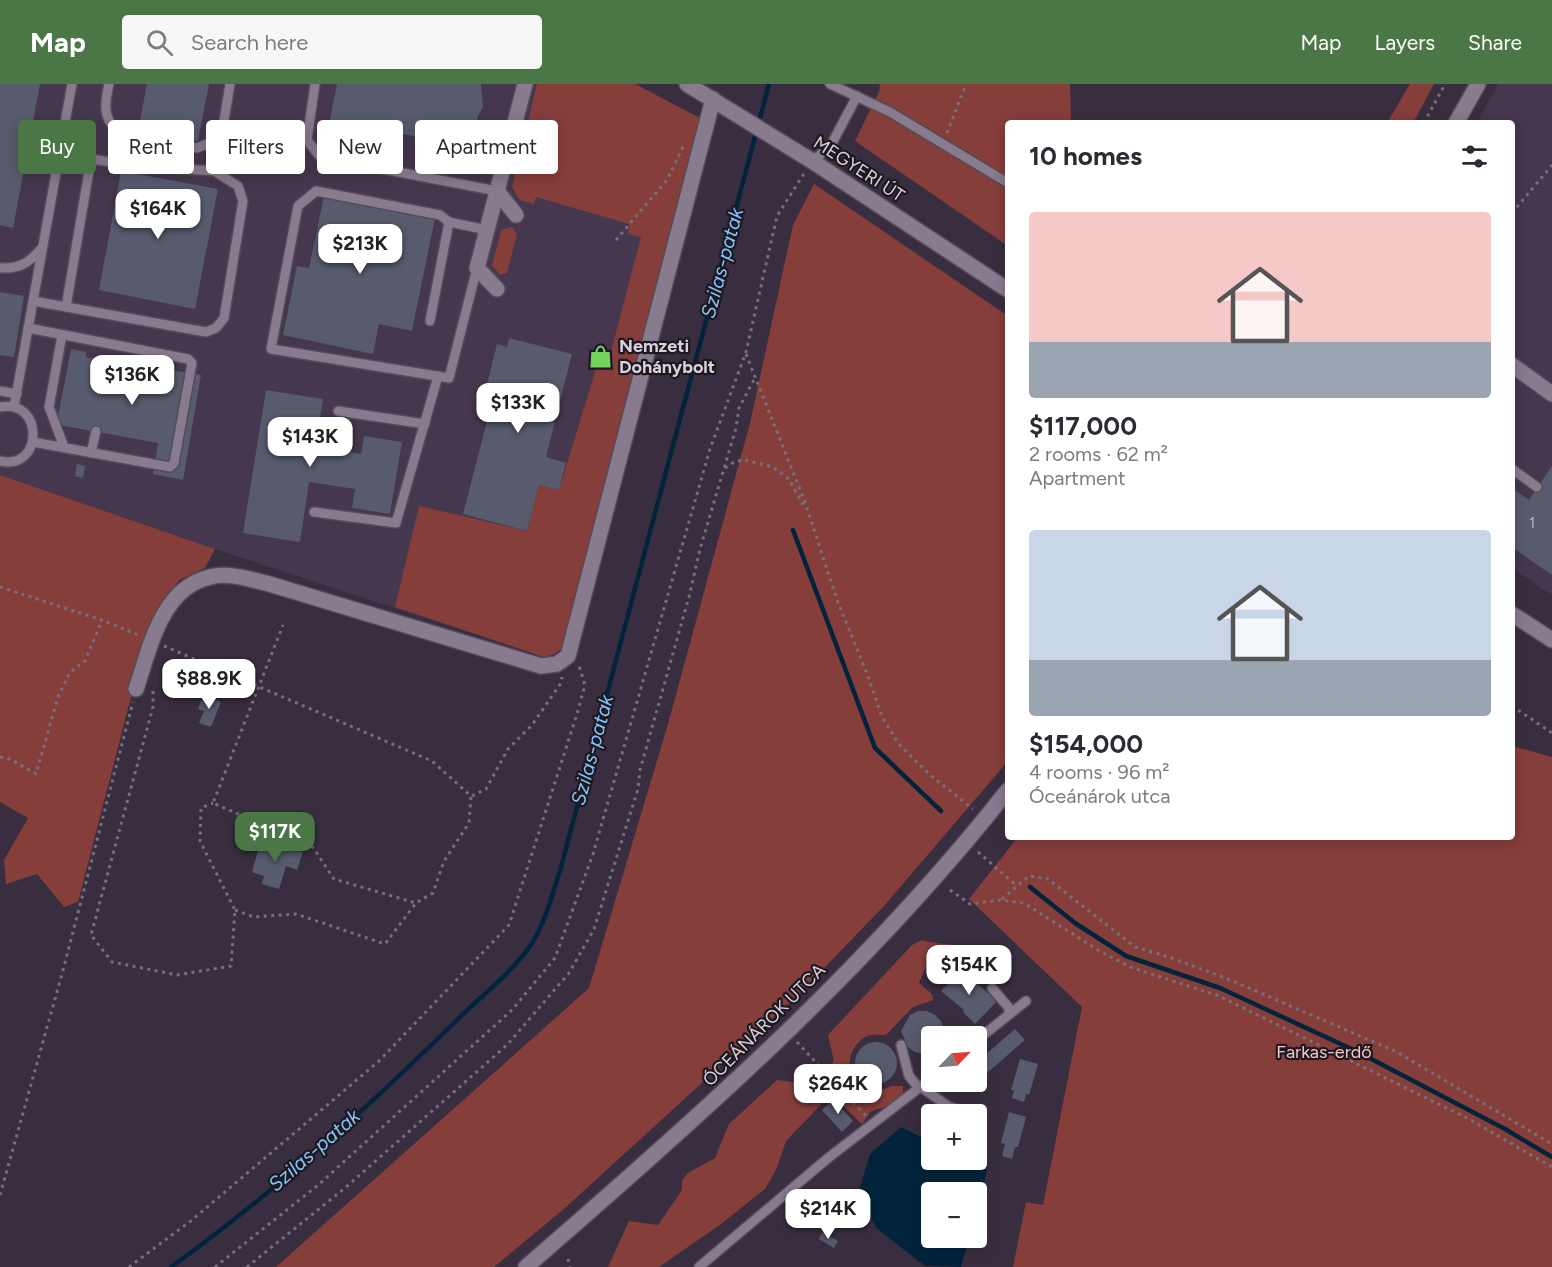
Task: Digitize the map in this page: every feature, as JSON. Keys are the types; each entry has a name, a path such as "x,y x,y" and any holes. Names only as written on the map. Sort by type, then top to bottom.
{"street":[{"path":"516,120 525,84"},
{"path":"1458,120 1478,84"},
{"name":"MEGYERI ÚT","path":"691,85 812,161 1005,288"},
{"path":"136,689 163,615 180,592 200,580 222,576 266,583 541,666 550,666 567,656 713,99"},
{"path":"497,289 477,268 502,174"},
{"path":"497,191 516,215"},
{"path":"1515,367 1552,394"},
{"path":"1515,616 1552,640"},
{"name":"ÓCEÁNÁROK UTCA","path":"526,1267 690,1125 788,1031 890,925 1005,794"}],"lane":[{"path":"66,120 72,84"},
{"path":"109,84 104,108 109,123 117,131 197,148 214,141 223,127 230,84"},
{"path":"315,84 307,140 320,157 497,191"},
{"path":"830,84 890,112 1005,181"},
{"path":"812,161 830,147 856,96"},
{"path":"33,301 206,332 216,328 224,318 243,201 238,186 214,171 130,165 96,160"},
{"path":"14,407 56,174"},
{"path":"66,307 88,174"},
{"path":"477,268 449,378 271,349 298,206 316,191 440,215 449,222 487,230"},
{"path":"430,321 449,222"},
{"path":"0,268 14,268 31,261 43,248"},
{"path":"28,328 188,358 192,363 174,463 170,467 33,442"},
{"path":"62,335 49,407 64,447"},
{"path":"314,513 396,523 438,376"},
{"path":"0,391 17,394"},
{"path":"0,407 14,407 22,411 33,425 33,442 22,458 14,462 0,461"},
{"path":"338,411 424,424"},
{"path":"92,453 96,432"},
{"path":"1515,471 1538,487"},
{"path":"992,988 1009,1008 1009,1014"},
{"path":"987,1032 1026,1001"},
{"path":"901,1045 909,1076 920,1088 944,1104"},
{"path":"699,1267 920,1088"}],"path":[{"path":"943,143 966,84"},
{"path":"1426,120 1445,84"},
{"path":"616,240 667,180 687,138"},
{"path":"215,1267 317,1186 512,1010 555,958 594,854 710,449 746,352 777,216 812,161"},
{"path":"1515,209 1552,165"},
{"path":"746,352 748,363 756,376 806,502 807,511"},
{"path":"246,1267 345,1188 507,1045 569,973 594,929 638,789 640,770 736,428 739,408 756,376"},
{"path":"723,469 736,461 745,460 773,467 789,479 807,511 837,600 882,717 898,743 929,774 985,819"},
{"path":"0,587 102,620 259,685 432,761 471,796"},
{"path":"0,757 10,759 36,774 58,697 70,672 85,661 102,620"},
{"path":"153,685 153,707 91,935 112,962 177,975 231,966 235,910 200,841 201,808 213,803 283,625"},
{"path":"129,1267 192,1220 379,1061 509,925 585,685 577,660 567,656 561,683 532,725 508,750 486,789 471,796"},
{"path":"0,1195 62,974 136,689"},
{"path":"1515,708 1552,733"},
{"path":"235,910 254,917 296,914 385,944 416,903 433,893 444,861 469,823 471,796"},
{"path":"213,803 312,846 334,879 416,903"},
{"path":"978,852 1017,886"},
{"path":"1001,900 1029,876 1048,879 1135,947 1169,957 1248,987 1397,1052 1552,1144"},
{"path":"950,890 970,904 1001,900 1024,903 1098,950 1130,967 1219,996 1467,1118 1552,1167"},
{"path":"788,1031 873,1124"},
{"path":"568,1259 570,1267"}],"shaded area":[{"path":"0,84 635,84 700,118 554,654 544,657 215,549 0,475"},
{"path":"1498,84 1552,84 1552,595 1515,570 1515,120 1479,120"}],"green space":[{"path":"537,84 635,84 700,118 563,648 544,657 395,607 419,506 527,531 539,485 559,490 598,362 608,363 641,237 628,234 629,224 536,197 534,204 520,200 512,187 515,174 558,174 558,120 528,120"},
{"path":"880,84 1070,84 1071,120 1005,120 1005,244 855,141 879,92"},
{"path":"1410,84 1434,84 1415,120 1389,120"},
{"path":"814,184 1005,314 1005,765 884,906 797,996 565,1208 494,1267 276,1267 589,988 668,724 750,423 793,225"},
{"path":"512,227 517,234 507,273 500,275 492,265 501,230"},
{"path":"0,475 215,549 205,568 179,580 158,609 146,639 78,902 64,907 37,874 6,884 4,860 28,818 0,802"},
{"name":"Farkas-erdő","path":"1515,747 1552,757 1552,1267 1013,1267 1026,1202 1043,1205 1082,1007 969,899 1016,840 1515,840"},
{"path":"922,940 965,948 967,956 954,962 926,967 919,983 932,994 933,1000 913,1007 886,1035 867,1036 859,1042 850,1058 852,1075 863,1089 872,1094 892,1086 903,1086 903,1094 889,1106 871,1111 862,1124 831,1094 786,1141 776,1170 765,1189 721,1224 659,1267 608,1267 629,1221 658,1225 682,1190 682,1180 688,1173 715,1158 729,1124 777,1080 809,1084 834,1061 828,1035 912,945"}],"water":[{"path":"901,1127 921,1137 921,1170 987,1170 984,1182 921,1182 921,1248 966,1248 961,1267 925,1266 876,1228 859,1191 870,1154"}],"building":[{"path":"0,84 40,84 33,120 18,120 18,174 23,174 13,228 0,225"},
{"path":"147,84 209,84 198,141 194,140 194,120 140,120"},
{"path":"337,84 481,84 483,107 477,120 415,120 415,136 403,134 403,120 330,120"},
{"path":"120,174 137,174 218,189 195,309 99,290"},
{"path":"324,196 435,218 412,331 379,324 373,354 283,335 297,266 309,268"},
{"path":"0,292 24,296 14,357 0,355"},
{"path":"509,338 572,354 546,457 566,463 559,490 539,485 527,531 463,514 492,402 483,400 497,344 507,347"},
{"path":"71,349 86,352 86,357 102,360 103,356 158,367 155,383 169,385 172,370 201,375 183,480 153,474 158,443 59,425 57,422"},
{"path":"266,390 323,399 315,446 361,454 364,436 402,442 390,514 352,508 355,489 309,482 300,542 243,533"},
{"path":"77,464 85,466 83,478 75,476"},
{"path":"1552,466 1552,575 1515,549 1515,490 1529,500"},
{"path":"203,695 221,702 211,727 199,723 204,711 198,709"},
{"path":"261,840 303,852 297,870 286,866 279,889 262,884 264,876 252,872"},
{"path":"964,968 976,980 974,981 997,1001 975,1024 963,1012 964,1010 941,991"},
{"path":"918,1011 927,1011 935,1015 943,1026 921,1026 921,1053 908,1047 901,1031 910,1015"},
{"path":"1015,1029 1025,1040 987,1073 987,1053"},
{"path":"876,1042 884,1043 891,1048 896,1055 896,1071 891,1078 884,1083 876,1084 868,1083 861,1078 856,1071 855,1063 856,1055 861,1048 868,1043"},
{"path":"1020,1059 1038,1064 1029,1095 1026,1094 1024,1102 1012,1098 1014,1090 1011,1090"},
{"path":"833,1099 853,1121 842,1132 822,1110"},
{"path":"1009,1112 1026,1117 1018,1147 1015,1147 1012,1159 1002,1156 1005,1144 1001,1143"},
{"path":"822,1232 838,1241 834,1248 819,1239"}],"waterway":[{"name":"Szilas-patak","path":"171,1267 283,1180 354,1118 507,973 537,935 560,871 769,84"},
{"path":"793,530 875,748 941,811"},
{"path":"1030,887 1075,923 1126,956 1220,988 1358,1052 1505,1129 1552,1157"}],"place":[{"name":"Nemzeti Dohánybolt","path":"601,356"}]}
